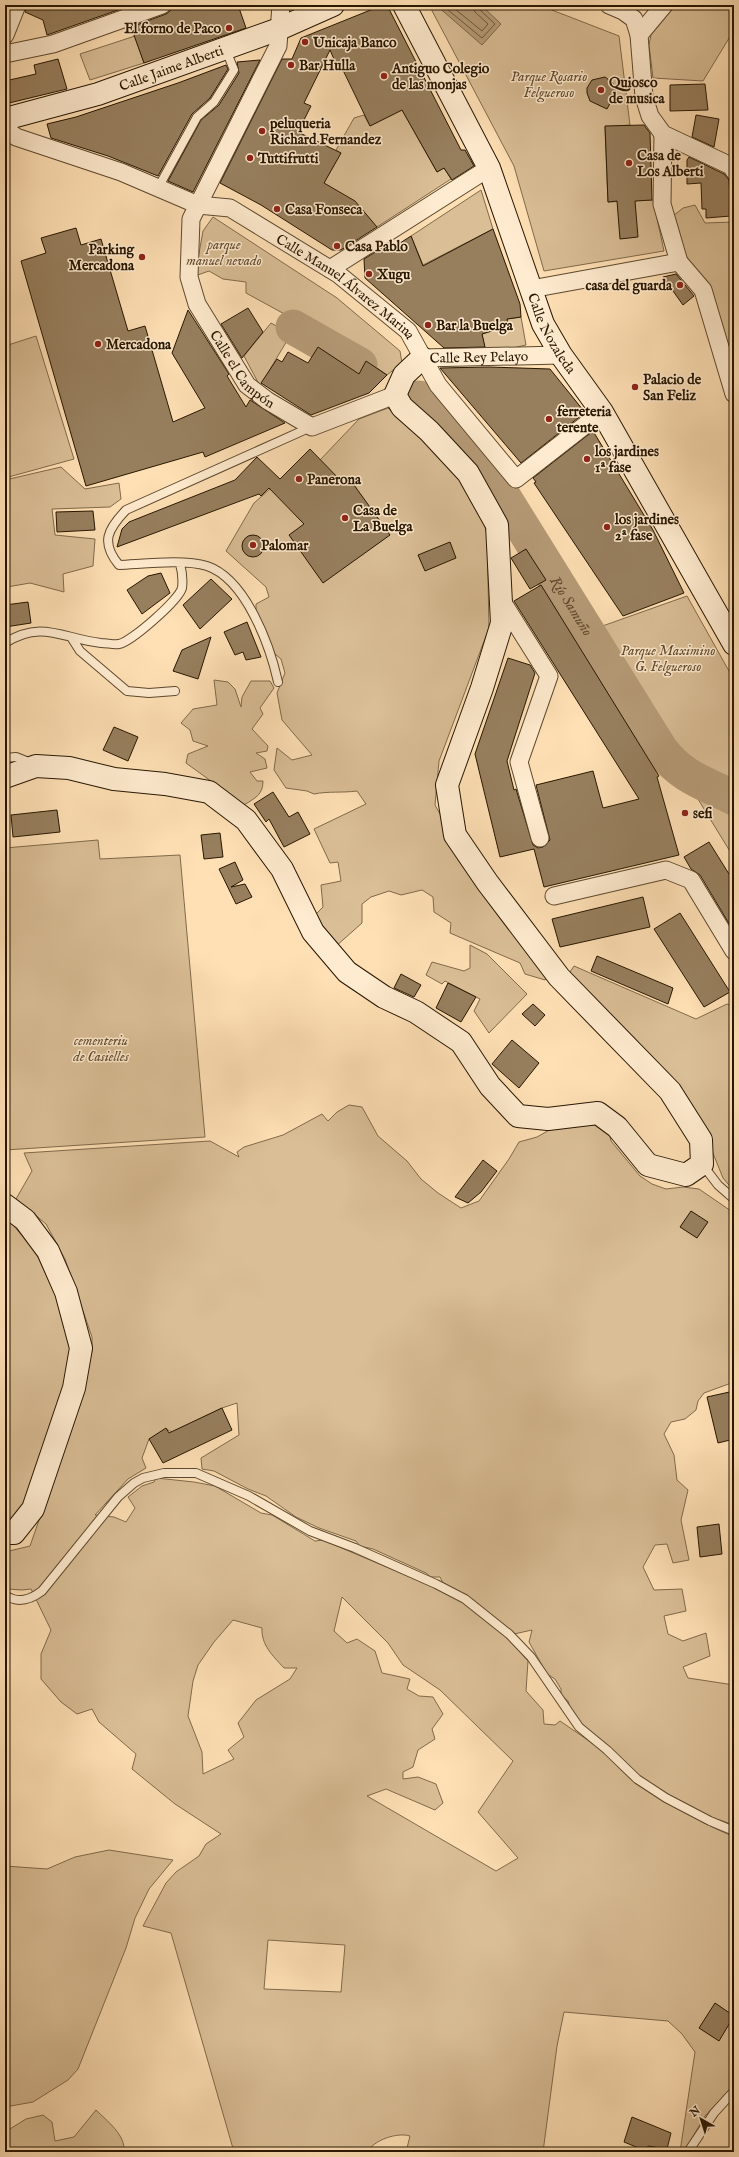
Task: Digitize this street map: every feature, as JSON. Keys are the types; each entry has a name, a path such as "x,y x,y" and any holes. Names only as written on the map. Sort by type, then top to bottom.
{"street":[{"path":"5,35 17,5"},
{"path":"5,54 53,44 162,5"},
{"name":"Calle el Campón","path":"282,5 278,46 191,219 189,277 197,304 247,385 268,401 312,427"},
{"name":"Calle Jaime Alberti","path":"5,119 98,94 280,29 333,5"},
{"name":"Calle Nozaleda","path":"404,5 490,168 543,324 561,355 602,412 734,644"},
{"path":"610,5 623,11 634,19 639,35 644,97 650,116 663,134 731,166 734,171"},
{"path":"639,35 664,5"},
{"name":"Calle Manuel Álvarez Marina","path":"5,128 16,137 121,172 198,205 230,208 330,269 408,331 438,385 516,479 602,412"},
{"path":"663,134 662,204 678,262 703,290 734,394"},
{"path":"330,269 490,168"},
{"path":"531,289 678,262"},
{"name":"Calle Rey Pelayo","path":"422,358 561,355"},
{"path":"312,427 395,395 404,376 422,358"},
{"path":"5,777 36,766 69,768 114,779 165,784 209,792 246,820 282,869 314,932 347,972 384,997 416,1012 462,1042 490,1086 518,1116 548,1119 598,1113 616,1127 648,1165 686,1175 702,1164 701,1140 670,1091 560,976 487,882 455,835 447,785 482,688 502,623 497,525 468,473 429,431 402,407 395,395"},
{"path":"500,598 549,676 519,762 540,838"},
{"path":"554,896 666,870 690,880 734,951"},
{"path":"5,1205 25,1220 48,1251 66,1292 81,1348 74,1388 32,1509 14,1533 5,1533"}],"lane":[{"path":"158,188 197,117 214,102 234,70 226,48"},
{"path":"278,682 272,655 257,622 244,600 229,580 207,566 166,562 119,566 112,557 108,541 111,526 126,510 312,427"},
{"path":"5,643 19,634 37,630 88,641 120,644 135,634 173,603 182,589 180,564"},
{"path":"71,637 80,651 127,691 149,693 175,691"},
{"path":"5,758 16,757 36,766"},
{"path":"702,1164 718,1185 734,1199"},
{"path":"5,1595 13,1600 22,1600 34,1597 42,1591 118,1497 134,1483 143,1478 164,1473 196,1473 236,1489 316,1534 355,1548 465,1598 509,1634 531,1657 582,1730 607,1750 637,1779 666,1798 710,1821 734,1830"},
{"path":"688,2152 714,2113 734,2091"}],"green space":[{"name":"Parque Rosario Felgueroso","path":"429,5 539,5 619,36 630,125 605,127 608,202 653,200 664,251 544,271 514,166"},
{"path":"676,5 734,5 734,30 703,81 653,78 649,45 651,35"},
{"path":"135,36 144,63 90,80 80,54"},
{"path":"402,110 437,172 444,168 451,179 377,227 324,183 341,153 336,150 354,118 364,115 370,126"},
{"path":"481,190 493,229 423,265 411,236"},
{"path":"695,205 705,223 734,222 734,374 683,257 673,216 683,208"},
{"name":"parque manuel nevado","path":"213,217 337,298 400,351 402,363 387,375 352,351 246,293 246,282 223,279 209,271 195,276 203,231"},
{"path":"521,317 526,345 486,354 482,334 507,326 507,319"},
{"path":"271,323 291,334 260,386 244,356"},
{"path":"36,336 74,459 5,478 5,346"},
{"path":"388,408 447,465 461,481 481,516 487,534 489,628 439,761 435,805 465,859 549,975 545,980 525,974 520,963 450,933 451,923 434,912 433,897 422,890 401,895 389,891 371,897 362,904 362,923 335,947 315,915 323,907 321,885 341,881 338,862 330,863 314,829 366,804 357,791 314,794 307,791 286,788 274,770 277,748 292,760 312,755 282,720 277,693 285,673 281,659 275,654 256,613 256,604 269,597 266,587 226,551 254,503 270,489 328,468 320,460 359,419"},
{"path":"61,467 85,489 119,483 121,499 110,507 52,509 55,535 95,539 93,566 63,574 64,592 30,583 7,587 5,590 5,480"},
{"name":"Parque Maximino G. Felgueroso","path":"687,596 734,680 734,784 692,772 673,756 594,629"},
{"path":"214,680 228,682 235,689 241,707 242,697 251,681 270,681 274,688 260,708 263,714 252,729 268,746 267,751 256,753 265,759 267,768 250,772 257,781 263,781 262,790 258,796 244,805 186,763 188,754 208,746 193,741 190,730 181,723 193,709 217,705"},
{"path":"690,786 734,800 734,858"},
{"name":"cementeriu de Casielles","path":"98,840 100,859 180,855 205,1137 5,1150 5,848"},
{"path":"470,945 487,954 527,994 489,1033 474,1011 480,999 445,981 442,984 426,975 432,962 464,971 470,968"},
{"path":"574,966 696,1019 727,1004 734,1007 734,1191 723,1178 706,1136 570,972"},
{"path":"349,1105 362,1107 378,1136 407,1161 421,1179 438,1193 461,1208 479,1201 509,1159 519,1142 537,1137 553,1128 590,1119 608,1129 611,1141 640,1176 652,1184 666,1189 683,1187 699,1189 734,1213 734,1382 704,1393 698,1401 696,1410 685,1419 671,1422 664,1434 674,1455 677,1480 688,1490 681,1520 689,1560 673,1563 667,1544 655,1545 643,1567 654,1590 682,1589 686,1611 664,1616 668,1634 683,1641 706,1633 710,1656 683,1667 688,1678 734,1685 734,1825 714,1818 710,1826 734,1837 734,2085 705,2116 684,2152 680,2152 695,2052 682,2034 668,2021 564,2012 557,2046 543,2152 406,2152 410,2136 399,2135 380,2141 367,2152 234,2152 171,1933 143,1926 166,1883 176,1872 199,1856 206,1844 221,1834 175,1804 132,1769 136,1754 99,1722 92,1709 77,1714 61,1702 41,1679 41,1654 51,1630 31,1589 8,1589 5,1584 5,1552 30,1546 67,1440 92,1352 92,1337 65,1259 46,1224 16,1199 32,1171 24,1153 210,1141 239,1157 237,1152 244,1147 283,1135 322,1114 328,1121 337,1112","holes":["237,1403 239,1435 201,1458 202,1469 214,1471 248,1489 266,1496 296,1517 319,1528 356,1541 360,1546 373,1549 426,1573 431,1577 440,1577 443,1583 472,1599 514,1634 532,1630 529,1642 547,1674 555,1679 561,1689 561,1695 568,1701 571,1710 582,1725 597,1737 592,1743 560,1721 555,1725 544,1724 543,1710 526,1691 528,1661 505,1635 466,1603 438,1589 323,1540 315,1541 272,1515 261,1513 215,1486 156,1478 154,1482 142,1486 128,1497 135,1508 126,1522 114,1517 95,1515 128,1479 146,1468 142,1458 149,1439 166,1429 172,1432 222,1408","342,1597 388,1643 403,1665 440,1690 513,1761 478,1812 518,1858 496,1871 367,1796 386,1789 435,1810 443,1803 436,1784 418,1777 403,1779 403,1772 413,1767 418,1750 435,1739 432,1729 443,1714 433,1697 419,1696 407,1689 410,1679 382,1673 375,1651 357,1639 347,1643 334,1631","233,1620 262,1628 263,1640 268,1650 284,1668 297,1668 290,1679 256,1700 238,1723 244,1737 228,1750 234,1759 203,1774 202,1752 188,1716 193,1681 198,1665 214,1642","268,1940 345,1945 341,1992 264,1989"]},
{"path":"5,1218 13,1225 35,1251 57,1298 72,1340 68,1377 24,1505 5,1528"},
{"path":"109,1850 173,1860 149,1889 135,1918 126,1948 78,2069 68,2080 33,2102 5,2107 5,1866 47,1869 75,1857"},
{"path":"96,2110 119,2134 124,2146 124,2152 5,2152 5,2132 26,2119 43,2115 52,2122 55,2141 74,2137"}],"water":[{"path":"436,5 481,5 501,24 482,45"}],"building":[{"path":"27,5 132,5 47,35 43,20 25,12"},
{"path":"172,5 238,5 246,28 144,63 131,27 166,14 170,11"},
{"path":"378,7 389,9 461,150 465,150 474,166 452,180 444,168 437,172 402,110 370,126 340,64 337,66 330,50 304,103 311,106 298,132 341,153 324,183 355,201 377,227 341,250 332,250 261,205 220,183 282,59 292,59 301,38"},
{"path":"58,59 67,89 5,104 5,81 36,74 34,65"},
{"path":"260,60 193,192 168,181 201,120 219,105 239,73 237,62"},
{"path":"226,65 228,69 210,98 192,114 158,176 108,156 51,138 47,124 76,117 178,83"},
{"name":"Quiosco de musica","path":"605,77 613,83 616,92 607,109 590,101 587,93 587,88 592,80"},
{"path":"705,84 708,110 670,111 670,85"},
{"path":"696,115 719,119 714,147 692,137"},
{"name":"Casa de Los Alberti","path":"644,125 650,133 652,200 635,201 638,237 620,239 617,201 608,202 605,126"},
{"path":"689,157 724,174 729,180 731,216 706,218 706,209 702,209 701,183 687,184 687,160"},
{"name":"Mercadona","path":"76,228 81,245 101,239 128,331 145,326 173,422 205,408 172,353 188,310 229,374 227,376 246,407 250,400 285,423 205,457 203,452 86,486 21,261 46,253 41,238"},
{"path":"493,229 520,304 521,317 507,319 508,326 482,334 485,347 444,348 365,278 364,259 390,243 394,247 411,236 423,266"},
{"name":"casa del guarda","path":"676,274 694,296 683,305 663,277"},
{"path":"248,308 263,332 242,358 221,324"},
{"path":"318,347 359,374 366,361 387,375 369,393 311,415 261,383 277,359 282,362 288,352 308,363"},
{"path":"489,367 550,369 583,410 583,414 521,463 440,368"},
{"path":"593,431 653,530 684,593 623,616 534,483 536,482 533,478"},
{"path":"310,449 343,483 349,478 390,535 323,583 289,535 304,524 269,488 261,496 259,494 117,547 122,529 129,522 235,480 257,457 280,479"},
{"path":"93,511 95,530 57,532 56,512"},
{"name":"Palomar","path":"253,535 261,538 264,546 261,554 253,557 245,554 242,546 245,538"},
{"path":"450,542 456,558 425,571 418,555"},
{"path":"526,549 546,580 530,589 511,558"},
{"path":"161,573 170,593 142,614 127,590 148,576"},
{"path":"211,579 232,599 200,629 183,605"},
{"path":"541,585 659,776 657,777 679,855 544,887 534,849 500,857 475,754 508,658 530,665 535,673 507,761 514,790 516,789 533,845 538,848 543,847 550,840 536,785 593,771 603,808 639,799 514,601"},
{"path":"28,602 31,623 5,627 5,605"},
{"path":"247,622 261,657 246,660 243,652 235,655 224,632"},
{"path":"211,637 198,679 173,671 182,650"},
{"path":"114,727 138,737 128,761 103,750"},
{"path":"273,792 289,817 298,812 310,834 284,847 269,819 266,822 254,804"},
{"path":"57,810 60,832 13,837 11,815"},
{"path":"220,833 223,857 204,859 201,835"},
{"path":"709,842 734,882 734,932 700,875 691,869 684,857"},
{"path":"235,862 243,880 231,887 245,884 252,897 236,904 219,869"},
{"path":"643,897 650,927 560,947 552,919"},
{"path":"680,913 730,992 704,1007 654,929"},
{"path":"597,956 673,988 668,1004 591,971"},
{"path":"401,974 421,985 414,997 394,988"},
{"path":"448,983 476,997 461,1022 436,1008"},
{"path":"533,1004 545,1015 535,1026 522,1014"},
{"path":"512,1040 539,1063 519,1088 492,1064"},
{"path":"483,1160 497,1171 481,1192 468,1203 455,1197"},
{"path":"691,1211 708,1222 697,1238 680,1227"},
{"path":"734,1391 734,1439 718,1443 707,1397"},
{"path":"222,1408 232,1430 163,1463 149,1439 166,1428 169,1433"},
{"path":"719,1524 722,1554 700,1557 697,1527"},
{"path":"715,2003 734,2016 719,2041 699,2028"},
{"path":"632,2117 671,2133 667,2149 648,2146 646,2151 624,2142"}],"waterway":[{"name":"Río Samuño","path":"293,327 360,365"},
{"name":"Río Samuño","path":"419,398 433,410 492,478 661,750 669,760 686,774 734,798"}],"place":[{"name":"El forno de Paco","path":"229,28"},
{"name":"Unicaja Banco","path":"305,42"},
{"name":"Bar Hulla","path":"291,65"},
{"name":"Antiguo Colegio de las monjas","path":"384,76"},
{"name":"Quiosco de musica","path":"601,90"},
{"name":"peluqueria Richard Fernandez","path":"262,131"},
{"name":"Tuttifrutti","path":"250,158"},
{"name":"Casa de Los Alberti","path":"629,163"},
{"name":"Casa Fonseca","path":"277,209"},
{"name":"Casa Pablo","path":"337,246"},
{"name":"Parking Mercadona","path":"142,257"},
{"name":"Xugu","path":"369,274"},
{"name":"casa del guarda","path":"680,285"},
{"name":"Bar la Buelga","path":"428,325"},
{"name":"Mercadona","path":"98,344"},
{"name":"Palacio de San Feliz","path":"635,387"},
{"name":"ferreteria terente","path":"549,419"},
{"name":"los jardines 1ª fase","path":"587,459"},
{"name":"Panerona","path":"299,479"},
{"name":"Casa de La Buelga","path":"345,518"},
{"name":"los jardines 2ª fase","path":"607,527"},
{"name":"Palomar","path":"253,545"},
{"name":"sefi","path":"685,813"}]}
